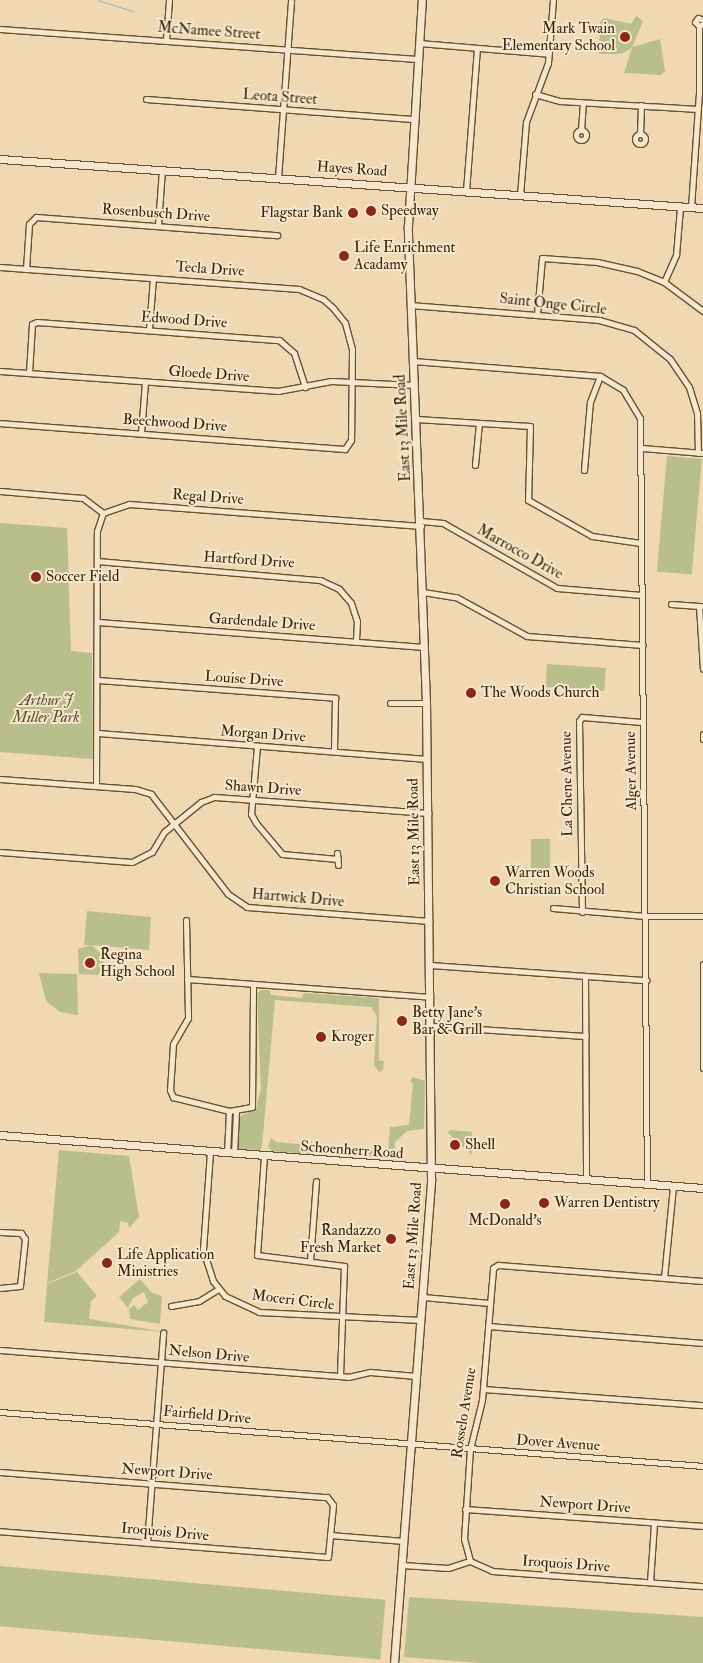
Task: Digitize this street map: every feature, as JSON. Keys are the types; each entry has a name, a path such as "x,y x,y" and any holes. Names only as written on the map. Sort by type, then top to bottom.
{"main road":[{"name":"East 13 Mile Road","path":"394,1663 423,1297 431,1170 426,703 421,523 410,305 408,187 422,0"},
{"name":"Hayes Road","path":"0,159 703,208"},
{"name":"Schoenherr Road","path":"0,1135 431,1170 703,1188"}],"street":[{"path":"166,40 169,0"},
{"path":"278,178 291,0"},
{"path":"520,195 526,122 549,54 553,0"},
{"path":"691,208 698,108 701,23"},
{"name":"McNamee Street","path":"0,29 417,58"},
{"path":"418,44 549,54"},
{"path":"466,191 477,48"},
{"path":"535,94 556,101 698,108"},
{"name":"Leota Street","path":"146,100 412,119"},
{"path":"581,130 583,103"},
{"path":"640,134 641,105"},
{"path":"158,226 162,169"},
{"path":"664,282 676,255 680,207"},
{"name":"Rosenbusch Drive","path":"26,269 32,219 277,235"},
{"path":"537,314 542,258 620,266 664,282 703,311"},
{"name":"Tecla Drive","path":"0,267 290,288 318,296 340,316 347,329 352,349 348,448"},
{"path":"149,330 153,278"},
{"name":"Saint Onge Circle","path":"410,305 537,314 611,322 642,335 679,370 700,412 700,453"},
{"name":"Edwood Drive","path":"29,372 32,324 149,330 283,342 294,353 305,387"},
{"path":"413,361 600,376 590,402 584,470"},
{"name":"Gloede Drive","path":"0,371 278,391 351,382 414,385"},
{"name":"Alger Avenue","path":"600,376 617,385 634,405 642,426 640,543 643,645 642,722 647,1184"},
{"path":"141,433 145,382"},
{"path":"416,419 530,426 525,493 528,500 592,536 640,543"},
{"name":"Beechwood Drive","path":"0,423 348,448"},
{"path":"476,465 479,423"},
{"path":"642,448 700,453"},
{"path":"0,491 83,498 103,512 97,531 98,733 96,786"},
{"name":"Regal Drive","path":"103,512 129,504 421,523"},
{"name":"Marrocco Drive","path":"421,523 443,523 556,588 642,595"},
{"name":"Hartford Drive","path":"97,561 320,580 340,589 351,603 356,621 356,642"},
{"path":"423,592 456,597 527,636 643,645"},
{"path":"670,604 701,606 703,669"},
{"name":"Gardendale Drive","path":"98,622 424,647"},
{"name":"Louise Drive","path":"97,680 335,698 334,752"},
{"path":"390,703 426,703"},
{"name":"La Chene Avenue","path":"582,912 579,721 582,717 642,722"},
{"name":"Morgan Drive","path":"98,733 427,759"},
{"path":"703,734 703,739"},
{"path":"257,746 252,818 279,852 338,859"},
{"path":"0,779 147,792 175,823"},
{"name":"Shawn Drive","path":"0,852 132,862 152,852 175,823 208,798 252,799 428,813"},
{"name":"Hartwick Drive","path":"175,823 232,898 247,907 429,922"},
{"path":"553,908 645,916 703,916"},
{"path":"186,920 187,1025 173,1044 171,1094 186,1103 236,1112 247,1110 254,1104 253,984"},
{"path":"703,964 703,1068"},
{"path":"430,966 646,980"},
{"path":"585,976 586,1180"},
{"path":"187,979 430,997"},
{"path":"430,1026 586,1036"},
{"path":"229,1111 231,1153"},
{"path":"231,1153 236,1112"},
{"path":"171,1306 199,1301 218,1289 203,1250 210,1152"},
{"path":"264,1156 257,1255 343,1265 344,1319 340,1376"},
{"path":"310,1261 316,1181"},
{"path":"673,1186 664,1278 703,1281"},
{"path":"0,1232 23,1235 20,1286 0,1288"},
{"name":"Rosselo Avenue","path":"470,1561 464,1542 465,1509 470,1448 483,1389 493,1268 498,1265 664,1278"},
{"name":"Moceri Circle","path":"218,1289 231,1301 255,1312 344,1319 421,1320"},
{"path":"423,1297 490,1303"},
{"path":"488,1326 703,1343"},
{"path":"147,1543 163,1333"},
{"name":"Nelson Drive","path":"0,1350 340,1376 370,1372 416,1376"},
{"path":"483,1389 703,1405"},
{"name":"Fairfield Drive","path":"0,1412 411,1444"},
{"name":"Dover Avenue","path":"411,1444 703,1466"},
{"name":"Newport Drive","path":"0,1472 332,1499 330,1535"},
{"name":"Newport Drive","path":"465,1509 703,1526"},
{"path":"650,1582 654,1522"},
{"name":"Iroquois Drive","path":"0,1531 328,1557 330,1535"},
{"path":"330,1535 404,1541"},
{"path":"402,1564 448,1568 470,1561"},
{"name":"Iroquois Drive","path":"470,1561 492,1571 703,1586"}],"green space":[{"path":"636,16 643,21 632,47 660,39 665,71 661,75 624,73 632,48 621,54 599,54 600,22 604,18 631,24"},
{"path":"667,456 702,459 692,575 657,572"},
{"name":"Arthur J Miller Park","path":"0,523 67,528 71,651 92,653 93,759 0,752"},
{"path":"547,664 606,668 604,691 545,687"},
{"path":"531,839 550,839 550,874 531,874"},
{"path":"87,911 151,917 149,950 84,945"},
{"path":"91,945 102,954 104,966 98,975 79,974 78,949"},
{"path":"39,973 77,974 78,1015 60,1012 46,1001"},
{"path":"262,990 270,990 271,995 302,998 304,993 379,998 379,1060 384,1061 383,1070 379,1072 374,1065 377,1016 371,1007 275,1000 262,1146 260,1150 239,1149 239,1117 256,1108 261,1089 257,993"},
{"path":"413,1077 425,1081 424,1129 407,1131 395,1142 394,1159 323,1151 326,1143 327,1147 388,1151 390,1127 409,1125 413,1083 410,1081"},
{"path":"450,1130 472,1132 472,1155 448,1133"},
{"path":"271,1138 276,1142 309,1145 311,1141 313,1150 310,1154 272,1151 268,1147"},
{"path":"59,1150 129,1156 139,1217 129,1228 128,1223 120,1221 119,1232 76,1271 47,1283"},
{"path":"77,1272 97,1296 91,1301 89,1319 165,1332 44,1322 47,1284"},
{"path":"140,1279 152,1293 162,1296 160,1324 130,1319 129,1309 134,1305 138,1310 148,1302 144,1292 133,1298 128,1308 119,1297"},
{"path":"0,1566 386,1600 380,1660 0,1626"},
{"path":"409,1597 703,1617 703,1663 480,1663 404,1657"}],"waterway":[{"path":"98,0 134,12"}],"place":[{"name":"Mark Twain Elementary School","path":"625,37"},
{"name":"Speedway","path":"371,211"},
{"name":"Flagstar Bank","path":"353,213"},
{"name":"Life Enrichment Acadamy","path":"344,256"},
{"name":"Soccer Field","path":"36,577"},
{"name":"The Woods Church","path":"471,693"},
{"name":"Warren Woods Christian School","path":"495,881"},
{"name":"Regina High School","path":"90,963"},
{"name":"Betty Jane's Bar & Grill","path":"402,1021"},
{"name":"Kroger","path":"321,1037"},
{"name":"Shell","path":"455,1145"},
{"name":"Warren Dentistry","path":"544,1203"},
{"name":"McDonald's","path":"505,1204"},
{"name":"Randazzo Fresh Market","path":"391,1239"},
{"name":"Life Application Ministries","path":"107,1263"}]}
